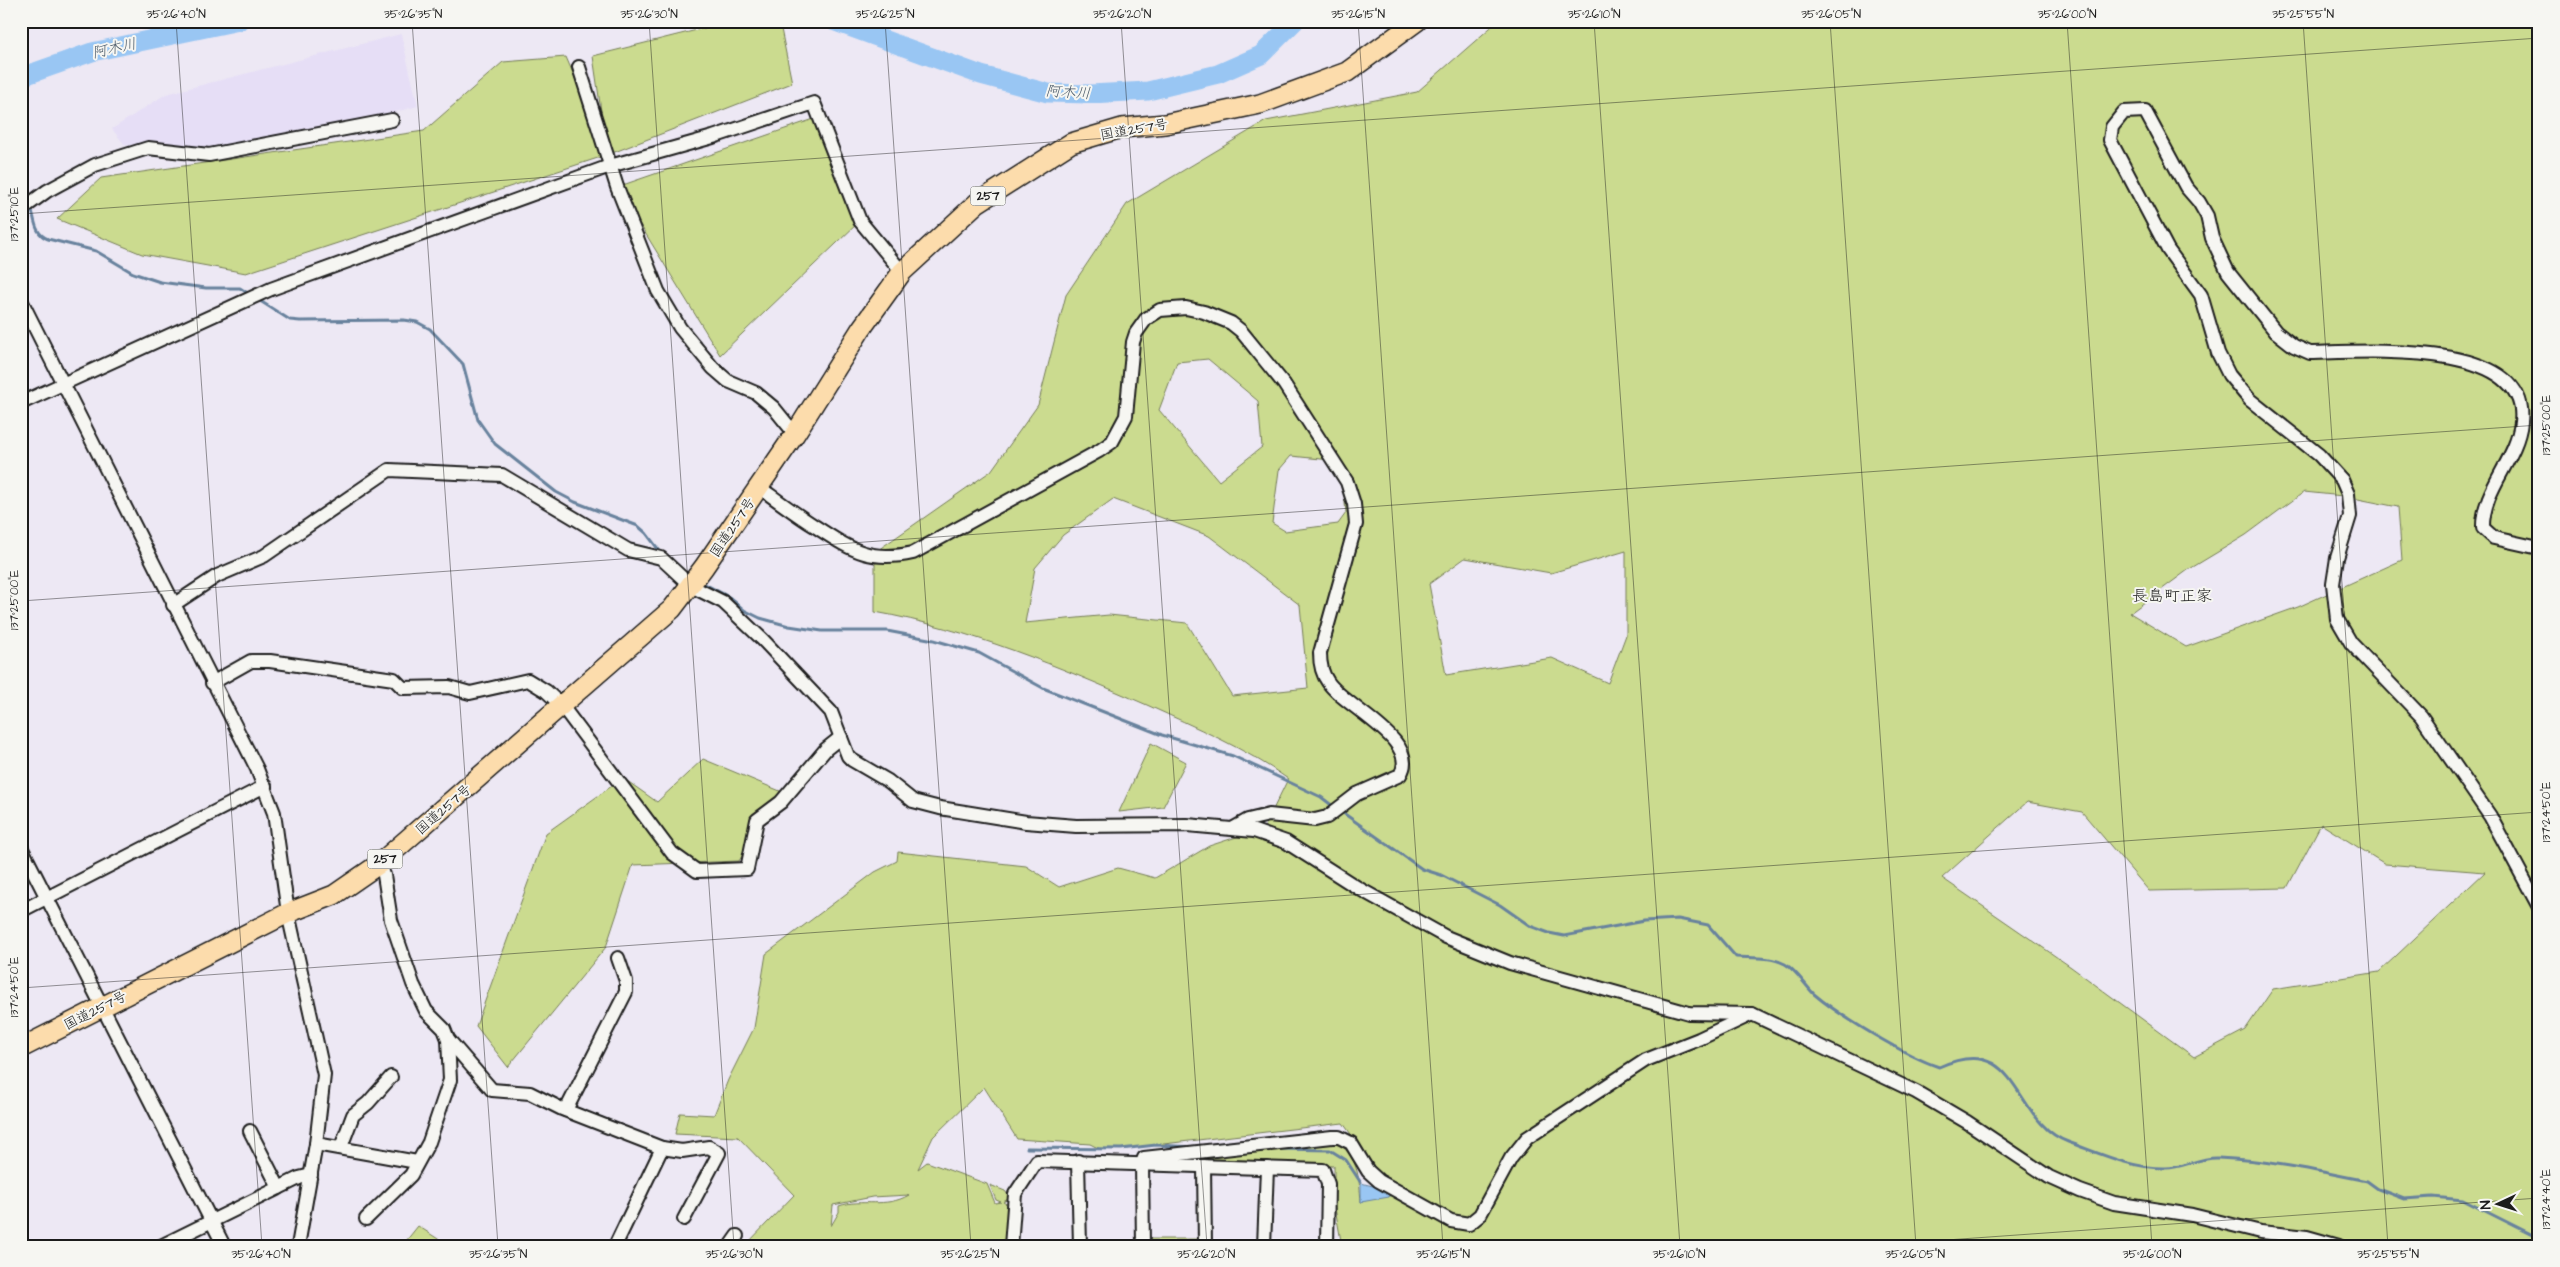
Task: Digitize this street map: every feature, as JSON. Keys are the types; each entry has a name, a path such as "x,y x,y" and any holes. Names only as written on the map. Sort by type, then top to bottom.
{"highway":[{"name":"国道257号","path":"21,1048 288,913 334,895 379,864 672,609 691,586 759,488 861,328 902,272 977,203 1071,143 1122,128 1165,124 1260,104 1347,72 1417,21"}],"street":[{"path":"579,67 610,166 658,290 680,328 713,368 728,381 756,393 774,408 794,434"},
{"path":"21,403 271,289 610,166 713,137 814,103 860,221 902,272"},
{"path":"2539,548 2512,544 2494,538 2483,528 2482,512 2513,449 2521,423 2521,406 2513,389 2506,380 2473,363 2427,353 2310,353 2294,346 2276,332 2228,272 2212,238 2207,216 2199,202 2186,187 2145,111 2124,112 2112,127 2110,140 2168,250 2201,295 2218,353 2229,375 2250,400 2319,455 2342,480 2348,494 2350,516 2337,558 2333,584 2337,619 2351,643 2421,716 2490,816 2539,907"},
{"path":"21,210 95,165 148,148 209,155 392,120"},
{"path":"21,300 265,786 274,812 288,913 324,1075 316,1144 298,1246"},
{"path":"759,488 847,548 866,554 895,555 913,553 1091,456 1112,442 1126,416 1136,333 1153,314 1168,308 1186,308 1204,312 1231,323 1249,339 1284,384 1347,482 1354,504 1356,524 1320,653 1320,664 1328,683 1400,746 1405,765 1400,775 1358,794 1332,813 1316,820 1269,815 1248,820 1234,828"},
{"path":"173,605 217,576 264,556 389,470 502,475 628,550 661,558 691,586 723,602 764,640 831,712 848,756 913,801 940,808 1026,822 1076,826 1187,825 1254,831 1286,842 1358,888 1446,938 1510,963 1690,1013 1752,1014 1916,1092 1967,1122 2049,1177 2080,1191 2114,1203 2192,1215 2262,1232 2307,1236 2339,1246"},
{"path":"212,683 252,661 270,661 394,679 403,688 449,686 470,693 528,680 546,691 562,706 672,852 697,871 747,869 757,820 781,802 826,749 841,737"},
{"path":"21,911 265,786"},
{"path":"21,847 224,1246"},
{"path":"366,1220 411,1175 428,1142 450,1080 448,1040 444,1029 426,1011 413,984 391,920 384,875 379,864"},
{"path":"566,1110 626,992 626,981 618,958"},
{"path":"1143,1246 1142,1163 1144,1158 1340,1137 1351,1143 1368,1171 1379,1181 1451,1222 1469,1224 1480,1215 1511,1158 1527,1138 1629,1070 1752,1014"},
{"path":"448,1040 492,1090 530,1093 566,1110 662,1148 682,1151 709,1147 719,1153 684,1219"},
{"path":"341,1147 353,1115 368,1104 391,1077"},
{"path":"250,1131 279,1188"},
{"path":"316,1144 417,1162"},
{"path":"615,1246 662,1148"},
{"path":"1012,1246 1015,1194 1032,1165 1037,1161 1319,1169 1326,1173 1328,1184 1327,1246"},
{"path":"1078,1162 1080,1246"},
{"path":"1204,1166 1205,1246"},
{"path":"1264,1246 1267,1168"},
{"path":"161,1246 279,1188 311,1175"}],"shaded area":[{"path":"401,34 418,106 286,141 209,155 125,145 112,129 166,94"}],"green space":[{"path":"1498,21 2539,21 2539,1246 1342,1246 1334,1203 1334,1166 1168,1159 1334,1141 1342,1146 1353,1159 1358,1175 1361,1202 1393,1193 1343,1123 1121,1149 1100,1149 1090,1144 1017,1139 984,1087 933,1137 918,1169 927,1162 987,1184 995,1203 1001,1202 996,1200 990,1185 1005,1191 1010,1198 1003,1202 1008,1205 1006,1246 745,1246 794,1195 738,1137 675,1134 680,1113 714,1115 728,1080 754,1028 766,954 875,872 897,861 898,852 1026,866 1059,887 1118,868 1155,878 1209,846 1264,828 1288,779 1255,757 1219,739 1147,705 1048,663 945,628 875,612 875,552 991,471 1038,405 1066,295 1127,204 1266,121 1417,92","holes":["1208,359 1258,401 1262,447 1219,481 1159,410 1177,362","1291,456 1331,460 1342,472 1346,513 1338,524 1285,531 1272,523 1279,470","2304,492 2343,496 2398,507 2402,560 2298,607 2186,647 2130,613 2188,570 2246,535","1113,499 1209,536 1300,605 1308,688 1232,696 1187,623 1109,615 1025,623 1035,568 1063,535","1626,551 1626,635 1608,683 1552,658 1446,675 1429,584 1465,558 1551,573","2027,802 2082,812 2149,891 2287,888 2321,824 2385,864 2485,872 2379,972 2273,989 2245,1030 2194,1057 2071,967 1942,878","909,1195 891,1202 856,1203 839,1206 839,1212 831,1226 833,1205 872,1197"]},
{"path":"725,23 781,29 792,83 607,155 246,273 142,254 57,219 101,178 424,131 503,62 566,57 607,152 593,56"},
{"path":"814,119 860,221 720,355 617,187"},
{"path":"1151,743 1186,762 1163,807 1119,812"},
{"path":"703,759 780,791 739,861 633,865 606,947 508,1067 476,1026 546,833 623,778 657,802"},
{"path":"418,1226 449,1246 402,1246"},
{"path":"1144,1239 1199,1239 1199,1246 1144,1246"}],"water":[{"path":"1361,1183 1388,1190 1389,1197 1361,1202"}],"waterway":[{"name":"阿木川","path":"21,77 92,52 239,21"},
{"name":"阿木川","path":"833,21 981,75 1048,93 1090,94 1148,91 1218,74 1261,55 1295,21"},
{"path":"21,186 28,201"},
{"path":"31,207 36,226 43,237 96,251 133,273 160,282 206,288 240,288 249,294"},
{"path":"257,299 290,320 404,320 417,322 430,329 463,364 478,420 495,444 556,492 575,502 638,526 646,533 662,554"},
{"path":"701,582 729,597 744,610 760,618 789,626 822,631 887,631 934,640 979,653 1043,688 1162,735 1233,756 1321,797 1334,807"},
{"path":"1339,810 1422,869 1441,875 1500,905 1530,926 1549,933 1564,936 1644,921 1678,919 1708,925 1736,957 1767,959 1785,964 1797,974 1814,994 1840,1014 1874,1035 1925,1062 1939,1067 1966,1059 1985,1060 2001,1069 2036,1117 2050,1132 2068,1142 2104,1155 2128,1163 2153,1168 2172,1168 2205,1159 2218,1158 2255,1161 2312,1170 2367,1181 2378,1189 2404,1199 2433,1197 2463,1200 2539,1238"},
{"path":"1027,1148 1121,1149 1156,1145 1194,1147"},
{"path":"1278,1149 1330,1150 1346,1160 1361,1183"}],"district":[{"name":"長島町正家","path":"2172,595"}]}
